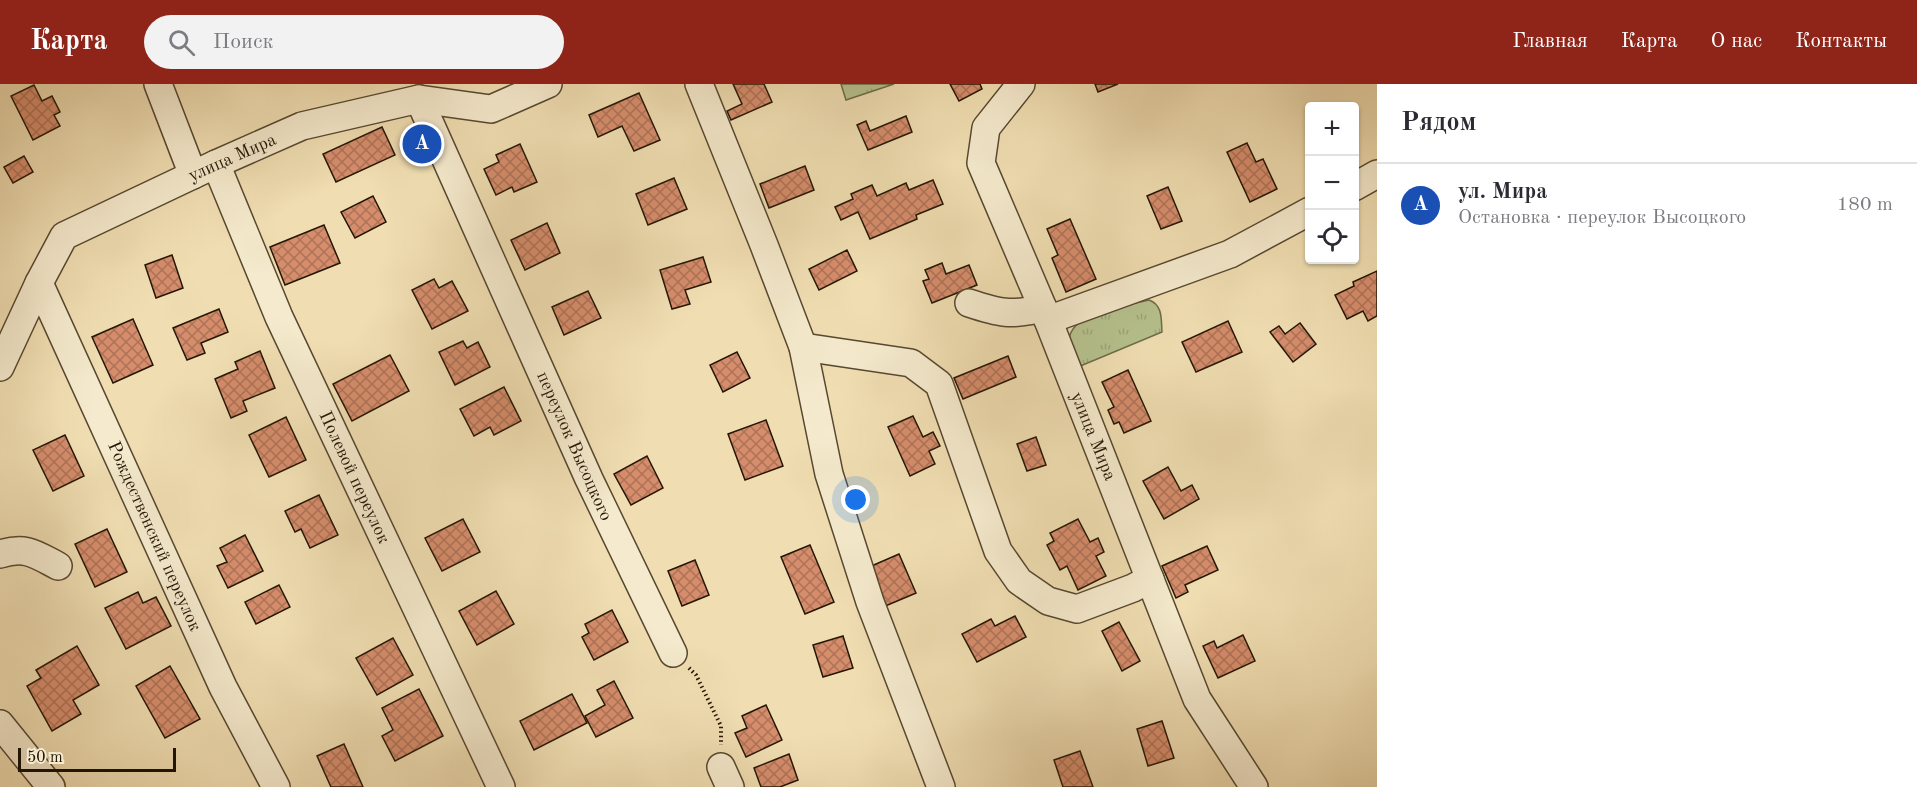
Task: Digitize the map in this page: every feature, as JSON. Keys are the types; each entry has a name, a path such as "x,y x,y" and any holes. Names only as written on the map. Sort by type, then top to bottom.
{"street":[{"name":"Полевой переулок","path":"158,84 205,170 279,317 501,787"},
{"path":"437,135 548,84"},
{"path":"699,84 764,245 802,347 829,474 856,560 941,787"},
{"name":"улица Мира","path":"1021,84 986,128 981,163 1046,314 1197,699 1254,787"},
{"name":"улица Мира","path":"0,367 39,283 64,236 302,126 419,99 492,110"},
{"name":"переулок Высоцкого","path":"419,99 589,479 673,653"},
{"path":"969,303 1006,314 1046,314 1230,254 1305,214"},
{"name":"Рождественский переулок","path":"39,283 223,687 276,787"},
{"path":"802,347 911,363 939,384 998,550 1019,580 1048,601 1077,609 1134,588 1150,579"},
{"path":"0,554 15,549 33,553 58,566"},
{"path":"0,724 51,787"}],"path":[{"path":"673,653 696,675 721,726 725,777"}],"green space":[{"path":"841,84 894,84 846,100"},
{"path":"1149,300 1154,302 1159,309 1162,332 1078,367 1069,345 1070,334 1077,325 1099,312"}],"building":[{"path":"733,84 764,84 772,102 731,120 727,111 742,104"},
{"path":"950,84 980,84 982,89 959,101"},
{"path":"1095,84 1118,84 1098,92"},
{"path":"34,85 42,101 52,96 60,112 54,115 60,126 33,140 11,96"},
{"path":"639,93 660,140 634,151 622,126 598,137 589,115"},
{"path":"906,116 912,132 868,150 857,125 866,121 870,131"},
{"path":"382,127 395,155 336,182 323,154"},
{"path":"1247,143 1256,162 1263,159 1277,189 1250,202 1227,152"},
{"path":"520,144 537,182 514,192 512,187 496,195 484,169 499,162 496,155"},
{"path":"24,156 33,172 13,183 4,167"},
{"path":"805,166 814,190 769,208 760,184"},
{"path":"674,178 687,209 648,225 636,194"},
{"path":"933,180 943,204 916,215 917,219 870,239 858,212 841,220 835,207 853,199 851,194 872,185 877,196 906,183 909,190"},
{"path":"1168,187 1182,221 1161,229 1147,196"},
{"path":"373,196 386,222 355,238 341,212"},
{"path":"1070,219 1096,279 1066,292 1052,258 1058,255 1047,229"},
{"path":"547,223 560,253 525,270 511,240"},
{"path":"324,225 340,263 285,285 270,247"},
{"path":"847,250 857,271 819,290 809,269"},
{"path":"172,255 183,288 156,298 145,265"},
{"path":"703,257 711,282 685,290 690,304 672,309 660,270"},
{"path":"942,263 946,274 969,265 977,285 932,303 923,281 929,279 925,270"},
{"path":"1377,271 1377,316 1368,321 1363,311 1347,319 1335,295 1354,286 1353,282"},
{"path":"434,279 439,288 452,281 468,311 432,329 412,290"},
{"path":"588,291 601,318 564,335 552,307"},
{"path":"219,309 228,332 201,343 205,353 187,360 173,328"},
{"path":"133,319 153,365 113,383 92,337"},
{"path":"1228,321 1242,352 1196,372 1182,342"},
{"path":"1300,323 1316,344 1293,362 1270,332 1279,326 1285,334"},
{"path":"463,341 467,348 478,342 490,367 455,385 439,352"},
{"path":"260,351 275,388 243,401 247,411 231,418 215,379 238,369 235,362"},
{"path":"737,352 750,378 723,392 710,365"},
{"path":"390,355 409,391 352,421 333,384"},
{"path":"1008,356 1016,377 963,399 954,378"},
{"path":"1128,370 1151,421 1124,433 1119,422 1114,424 1108,410 1114,407 1102,382"},
{"path":"504,387 521,421 494,435 490,427 474,436 460,409"},
{"path":"913,416 923,437 933,432 940,446 929,451 935,464 910,476 888,427"},
{"path":"286,417 306,460 269,477 249,435"},
{"path":"766,420 783,466 745,480 728,434"},
{"path":"65,435 84,476 53,491 33,450"},
{"path":"1036,437 1046,465 1027,471 1017,444"},
{"path":"647,456 663,488 631,505 614,474"},
{"path":"1168,467 1181,491 1192,485 1199,499 1164,519 1143,481"},
{"path":"319,495 338,535 310,548 301,529 295,532 285,511"},
{"path":"463,519 480,552 442,571 425,538"},
{"path":"1078,519 1090,542 1098,538 1104,552 1096,556 1106,576 1078,590 1067,566 1060,570 1047,545 1054,541 1050,533"},
{"path":"107,529 127,572 95,587 75,544"},
{"path":"245,535 263,571 228,588 217,566 227,562 220,548"},
{"path":"810,545 834,602 805,614 781,557"},
{"path":"1207,546 1218,570 1185,585 1188,592 1176,598 1162,566"},
{"path":"899,554 916,593 883,607 867,568"},
{"path":"695,560 709,595 682,606 668,571"},
{"path":"279,585 290,607 256,624 245,602"},
{"path":"496,591 514,624 477,645 459,611"},
{"path":"138,592 143,603 156,597 171,626 126,649 105,608"},
{"path":"612,610 628,642 594,660 582,637 589,633 585,624"},
{"path":"1015,616 1026,637 977,662 962,634 991,619 995,626"},
{"path":"1119,622 1140,661 1122,671 1102,631"},
{"path":"1243,635 1255,661 1218,678 1203,646 1214,641 1217,648"},
{"path":"843,636 853,668 823,677 813,645"},
{"path":"393,638 413,675 377,695 356,658"},
{"path":"77,646 99,685 73,700 81,714 52,731 27,686 41,678 36,670"},
{"path":"170,666 200,719 165,738 136,686"},
{"path":"614,681 633,718 596,737 585,716 605,705 597,690"},
{"path":"419,689 443,736 395,761 382,736 393,730 382,708"},
{"path":"572,694 587,723 534,750 520,721"},
{"path":"766,705 782,740 746,757 735,733 747,728 742,716"},
{"path":"1162,721 1174,758 1148,766 1137,729"},
{"path":"344,744 363,787 331,787 317,756"},
{"path":"1080,751 1093,787 1063,787 1054,760"},
{"path":"789,754 798,780 780,787 761,787 754,768"}],"place":[{"name":"ул. Мира","path":"422,144"}]}
